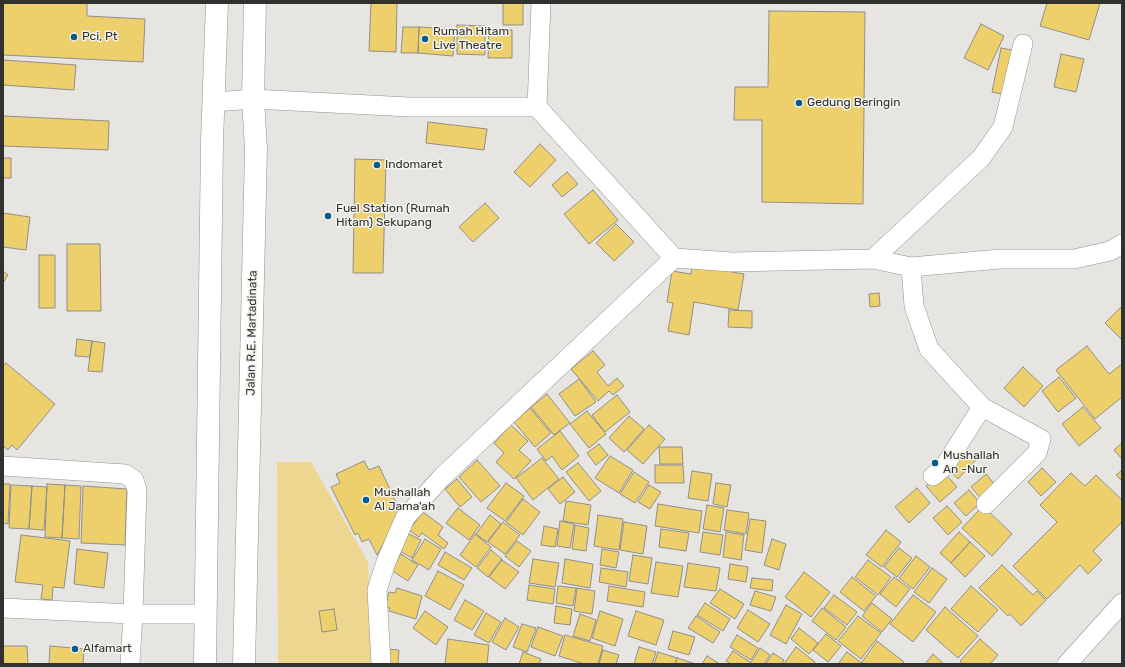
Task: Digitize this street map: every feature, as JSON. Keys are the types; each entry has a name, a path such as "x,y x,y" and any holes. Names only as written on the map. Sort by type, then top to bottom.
{"highway":[{"path":"205,664 212,142 217,3"},
{"name":"Jalan R.E. Martadinata","path":"244,664 256,149 253,99 255,3"}],"street":[{"path":"541,3 537,108 674,258 732,262 873,259 912,267 1000,259 1074,259 1110,251 1122,244"},
{"path":"873,259 986,152 1003,127 1023,44"},
{"path":"214,102 253,99 409,106 537,108"},
{"path":"381,664 377,590 386,562 405,518 442,477 674,258"},
{"path":"912,267 914,306 929,349 982,407 1041,439 1037,454 986,504"},
{"path":"933,476 944,467 982,407"},
{"path":"3,466 125,474 134,480 137,490 134,614 130,664"},
{"path":"1067,664 1122,603"},
{"path":"3,608 134,614 206,614"}],"shaded area":[{"path":"277,462 311,462 368,562 370,607 376,664 278,664"}],"building":[{"name":"Pci, Pt","path":"3,3 87,3 87,16 145,19 143,62 3,55"},
{"path":"371,3 397,3 396,52 369,51"},
{"path":"503,3 523,3 523,25 503,25"},
{"path":"1047,3 1100,3 1089,40 1040,26"},
{"name":"Gedung Beringin","path":"769,11 865,12 863,204 762,202 762,120 734,120 735,87 768,87"},
{"path":"981,24 1004,36 988,70 964,58"},
{"path":"457,25 485,26 485,55 457,54"},
{"path":"403,27 419,27 418,53 401,53"},
{"path":"419,27 455,29 453,56 418,53"},
{"path":"489,30 512,30 512,58 488,58"},
{"path":"1001,48 1017,51 1008,95 992,92"},
{"path":"1061,54 1084,59 1076,92 1054,87"},
{"path":"3,60 76,65 74,90 3,85"},
{"path":"3,116 109,121 108,150 3,146"},
{"path":"428,122 487,129 484,150 426,143"},
{"path":"540,144 556,160 530,187 514,172"},
{"path":"3,158 11,158 11,178 3,178"},
{"path":"355,159 386,160 383,273 353,273"},
{"path":"567,172 578,184 562,197 552,185"},
{"path":"593,190 618,220 589,244 564,214"},
{"path":"485,203 499,218 473,242 459,227"},
{"path":"3,213 30,217 26,250 3,247"},
{"path":"616,224 634,242 614,261 596,243"},
{"path":"67,244 100,244 101,311 67,311"},
{"path":"39,255 55,255 55,308 39,308"},
{"path":"692,265 744,274 738,310 694,302 689,335 668,331 673,303 667,302 672,271 691,274"},
{"path":"3,271 8,275 3,283"},
{"path":"879,293 880,306 870,307 869,294"},
{"path":"1122,306 1122,340 1105,323"},
{"path":"729,310 752,311 752,328 728,327"},
{"path":"77,339 92,341 90,357 75,356"},
{"path":"92,341 105,343 102,372 88,371"},
{"path":"1087,346 1109,374 1122,364 1122,397 1095,419 1056,370"},
{"path":"593,351 605,365 597,372 608,386 617,378 624,386 613,395 609,391 598,401 571,369"},
{"path":"6,363 55,404 17,450 12,445 8,450 3,446 3,366"},
{"path":"1023,367 1043,386 1024,407 1004,388"},
{"path":"1059,377 1076,398 1058,412 1042,391"},
{"path":"579,379 596,402 575,416 559,394"},
{"path":"547,394 570,423 554,435 531,407"},
{"path":"617,395 630,412 605,432 592,415"},
{"path":"1083,407 1101,428 1079,446 1062,424"},
{"path":"530,408 551,433 535,447 514,422"},
{"path":"587,411 606,434 589,448 570,424"},
{"path":"629,416 644,429 624,452 609,438"},
{"path":"511,425 528,441 519,450 531,461 514,479 496,462 504,453 494,443"},
{"path":"649,425 665,439 643,464 627,450"},
{"path":"560,431 579,456 562,470 552,456 546,461 537,449"},
{"path":"1122,443 1122,459 1114,450"},
{"path":"599,444 608,455 596,465 587,453"},
{"path":"659,447 682,447 683,464 660,464"},
{"path":"965,449 976,460 958,479 947,468"},
{"path":"610,456 633,470 619,493 595,478"},
{"path":"542,458 559,479 533,500 516,478"},
{"path":"477,460 500,486 481,502 459,477"},
{"name":"Mushallah Al Jama'ah","path":"364,461 369,470 379,466 401,513 377,555 369,539 362,542 358,533 355,535 331,487 340,483 336,474"},
{"path":"578,463 601,491 589,501 566,472"},
{"path":"655,465 683,465 684,483 655,483"},
{"path":"1042,468 1056,482 1041,496 1028,482"},
{"path":"1122,470 1122,481 1116,475"},
{"path":"692,471 712,474 708,501 688,498"},
{"path":"943,471 957,487 940,502 926,486"},
{"path":"634,472 649,482 635,503 620,494"},
{"path":"1071,473 1085,486 1096,475 1122,500 1122,522 1093,551 1102,560 1088,574 1080,565 1047,599 1013,566 1057,522 1040,505"},
{"path":"986,474 997,487 982,500 971,487"},
{"path":"563,477 575,492 560,504 548,489"},
{"path":"457,479 472,497 460,507 445,489"},
{"path":"506,483 524,496 505,521 487,508"},
{"path":"716,483 731,485 727,507 713,504"},
{"path":"3,484 10,484 8,524 3,523"},
{"path":"47,484 65,485 62,538 45,537"},
{"path":"11,485 32,486 29,529 9,528"},
{"path":"65,485 81,486 79,539 62,538"},
{"path":"649,485 661,492 650,509 638,502"},
{"path":"32,486 47,487 44,530 29,529"},
{"path":"83,486 127,489 125,545 81,543"},
{"path":"917,488 930,503 909,523 895,507"},
{"path":"969,490 980,503 966,516 954,503"},
{"path":"523,499 540,512 523,535 506,522"},
{"path":"566,501 591,505 588,525 563,521"},
{"path":"658,504 702,511 699,533 655,526"},
{"path":"707,505 724,508 720,532 703,529"},
{"path":"947,506 962,522 948,535 933,518"},
{"path":"983,506 1012,534 992,556 962,528"},
{"path":"458,508 480,525 469,540 446,523"},
{"path":"727,510 749,513 746,534 724,530"},
{"path":"423,512 443,527 438,535 448,543 444,549 422,533 419,537 409,530"},
{"path":"490,515 501,524 487,542 476,534"},
{"path":"598,515 623,519 619,550 594,546"},
{"path":"750,519 766,521 762,553 745,550"},
{"path":"560,521 574,524 570,548 557,546"},
{"path":"503,522 520,535 505,554 488,542"},
{"path":"624,522 647,526 643,554 620,550"},
{"path":"575,525 589,528 586,551 572,549"},
{"path":"544,526 558,529 555,547 541,545"},
{"path":"661,529 689,533 686,551 659,547"},
{"path":"886,530 901,542 882,567 866,555"},
{"path":"703,532 723,535 720,555 700,552"},
{"path":"726,532 744,535 741,560 723,557"},
{"path":"959,532 970,542 951,563 940,553"},
{"path":"407,533 421,540 412,558 398,550"},
{"path":"475,534 491,547 476,567 460,555"},
{"path":"21,535 70,541 64,588 53,587 52,600 41,599 43,585 15,582"},
{"path":"425,539 441,549 429,570 412,560"},
{"path":"772,539 786,544 779,570 764,565"},
{"path":"517,541 531,551 519,567 505,556"},
{"path":"970,542 985,556 965,577 951,563"},
{"path":"899,548 912,558 897,577 884,567"},
{"path":"77,549 108,553 104,588 74,584"},
{"path":"602,549 619,552 616,568 600,565"},
{"path":"491,550 502,559 488,577 477,568"},
{"path":"445,552 472,568 464,580 438,565"},
{"path":"401,554 418,565 408,581 391,570"},
{"path":"633,555 652,558 648,584 629,581"},
{"path":"916,556 930,567 913,589 899,578"},
{"path":"533,559 559,563 555,587 529,583"},
{"path":"565,559 593,564 590,588 562,583"},
{"path":"502,560 519,572 505,589 489,577"},
{"path":"868,560 891,577 878,595 855,577"},
{"path":"656,562 683,566 678,597 651,593"},
{"path":"688,563 720,568 716,591 684,587"},
{"path":"730,564 748,567 746,582 728,579"},
{"path":"1002,565 1033,595 1037,591 1046,600 1021,626 1010,614 1008,616 979,588"},
{"path":"601,568 628,572 626,587 599,582"},
{"path":"932,568 947,579 929,603 914,592"},
{"path":"438,571 464,585 450,610 425,596"},
{"path":"804,572 830,592 811,617 785,597"},
{"path":"852,577 876,596 864,611 840,592"},
{"path":"894,577 910,589 896,607 880,594"},
{"path":"752,578 773,580 772,591 750,588"},
{"path":"529,585 555,589 553,604 527,600"},
{"path":"558,586 576,588 573,606 556,603"},
{"path":"609,586 645,592 643,607 607,601"},
{"path":"971,586 998,610 978,632 951,609"},
{"path":"397,588 422,596 416,619 389,611 390,608 385,607 389,592 395,593"},
{"path":"577,588 595,591 592,614 574,611"},
{"path":"720,589 744,604 735,619 710,603"},
{"path":"755,591 776,597 771,611 750,605"},
{"path":"834,595 857,612 847,625 824,608"},
{"path":"913,595 936,612 913,642 890,624"},
{"path":"465,600 484,611 472,630 454,620"},
{"path":"705,603 730,619 723,631 697,615"},
{"path":"872,603 892,619 882,632 862,616"},
{"path":"786,605 802,614 786,644 770,635"},
{"path":"556,606 572,609 570,625 554,623"},
{"path":"945,607 978,636 958,658 926,630"},
{"path":"822,608 846,627 836,640 812,621"},
{"path":"334,609 337,630 322,632 319,611"},
{"path":"748,610 770,624 758,642 737,628"},
{"path":"425,611 448,627 436,645 413,628"},
{"path":"600,611 623,619 615,646 592,638"},
{"path":"636,611 664,620 656,645 628,636"},
{"path":"486,613 501,622 489,643 474,635"},
{"path":"580,614 596,620 590,641 573,636"},
{"path":"696,616 720,632 713,643 688,628"},
{"path":"858,616 881,633 861,659 838,641"},
{"path":"505,618 519,627 506,650 492,642"},
{"path":"522,624 536,628 527,652 513,647"},
{"path":"538,627 563,636 555,656 531,647"},
{"path":"799,628 818,643 809,654 791,639"},
{"path":"673,631 695,637 689,655 668,649"},
{"path":"826,634 841,646 828,662 813,650"},
{"path":"565,635 603,646 598,664 584,664 559,656"},
{"path":"737,635 758,648 751,660 730,647"},
{"path":"448,639 489,645 487,664 445,664"},
{"path":"980,639 998,655 990,664 963,664 960,661"},
{"path":"877,641 904,662 902,664 864,664 862,662"},
{"path":"3,646 27,646 28,664 3,664"},
{"path":"50,646 84,649 83,664 49,664"},
{"path":"639,647 656,652 652,664 634,664"},
{"path":"796,647 815,662 814,664 784,664"},
{"path":"760,648 770,655 764,664 750,664"},
{"path":"388,649 399,650 398,664 387,664"},
{"path":"603,650 619,655 616,664 599,664"},
{"path":"733,651 750,662 749,664 731,664 726,661"},
{"path":"523,652 541,659 539,664 519,664"},
{"path":"658,652 677,658 675,664 654,664"},
{"path":"847,652 863,664 838,664"},
{"path":"773,653 784,660 782,664 766,664"},
{"path":"933,654 944,664 925,664"},
{"path":"707,656 720,664 702,664"},
{"path":"677,658 693,663 693,664 675,664"}],"place":[{"name":"Pci, Pt","path":"74,37"},
{"name":"Rumah Hitam Live Theatre","path":"425,39"},
{"name":"Gedung Beringin","path":"799,103"},
{"name":"Indomaret","path":"377,165"},
{"name":"Fuel Station (Rumah Hitam) Sekupang","path":"328,216"},
{"name":"Mushallah An -Nur","path":"935,463"},
{"name":"Mushallah Al Jama'ah","path":"366,500"},
{"name":"Alfamart","path":"75,649"}]}
